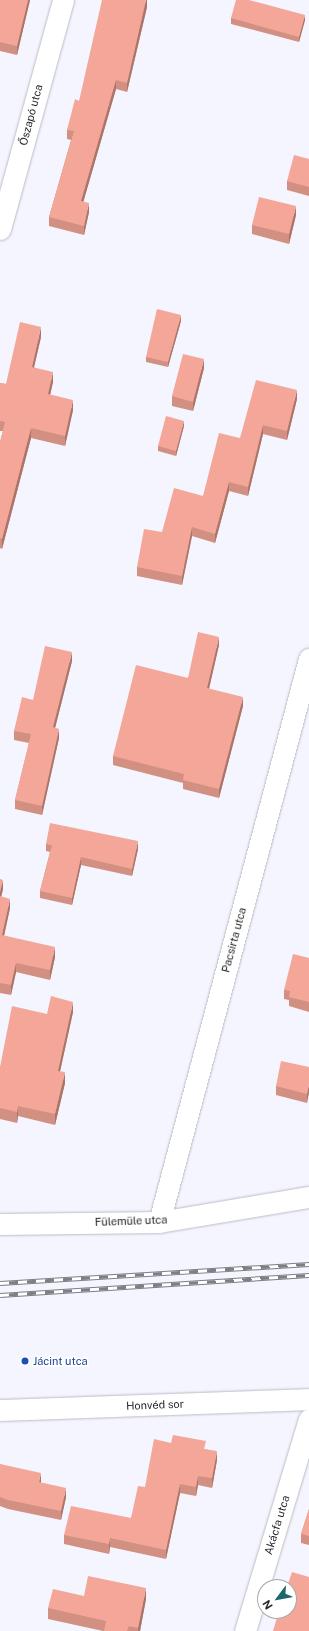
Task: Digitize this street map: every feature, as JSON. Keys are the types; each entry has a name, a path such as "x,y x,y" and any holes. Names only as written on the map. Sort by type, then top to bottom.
{"street":[{"name":"Őszapó utca","path":"0,229 62,0"},
{"name":"Pacsirta utca","path":"159,1222 309,659"},
{"name":"Fülemüle utca","path":"0,1224 159,1222 309,1197"},
{"name":"Honvéd sor","path":"0,1410 309,1400"},
{"name":"Akácfa utca","path":"245,1631 309,1419"}],"building":[{"path":"0,0 28,0 17,46 0,42"},
{"path":"102,0 146,0 127,83 116,80 81,201 89,203 84,226 49,217 74,131 67,130 75,99 79,101"},
{"path":"236,0 249,0 305,15 299,37 231,18"},
{"path":"294,155 309,159 309,187 287,181"},
{"path":"259,197 296,206 289,234 252,225"},
{"path":"157,309 181,315 168,362 146,357"},
{"path":"20,322 41,327 32,367 53,372 48,394 73,400 65,436 31,428 2,539 0,538 0,442 5,422 0,421 0,383 6,384"},
{"path":"183,354 204,359 193,402 172,396"},
{"path":"256,380 297,390 287,431 263,425 248,487 229,482 215,534 192,527 182,576 137,567 144,529 162,532 174,488 203,496 219,433 240,438"},
{"path":"166,416 184,421 176,451 158,446"},
{"path":"198,632 219,637 207,688 243,697 219,789 183,780 184,774 113,756 136,665 188,678"},
{"path":"45,646 72,652 53,727 59,729 42,806 15,800 31,734 14,731 22,697 33,700"},
{"path":"50,823 138,841 132,869 81,857 72,898 40,891 52,845 46,844"},
{"path":"0,879 3,880 0,892"},
{"path":"0,896 10,899 2,935 55,947 50,970 16,963 11,985 0,983"},
{"path":"293,954 309,958 309,1002 289,997 290,991 284,990"},
{"path":"51,996 73,1002 58,1071 65,1072 55,1114 18,1106 17,1112 0,1108 0,1067 12,1006 47,1014"},
{"path":"281,1061 309,1067 309,1084 307,1094 276,1086"},
{"path":"173,1435 206,1441 204,1449 217,1451 212,1478 198,1476 196,1487 180,1484 166,1550 110,1538 109,1544 64,1535 71,1506 131,1518 138,1486 145,1487 154,1439 171,1443"},
{"path":"0,1464 41,1473 39,1482 66,1488 61,1511 0,1497"},
{"path":"309,1509 309,1536 301,1534"},
{"path":"292,1572 309,1577 309,1631 273,1631 277,1619 297,1619 297,1579 290,1579"},
{"path":"88,1576 146,1588 138,1628 129,1626 127,1631 104,1631 106,1621 48,1608 53,1589 84,1596"}],"railway":[{"path":"0,1283 309,1264"},
{"path":"0,1295 309,1275"}],"place":[{"name":"Jácint utca","path":"25,1361"}]}
